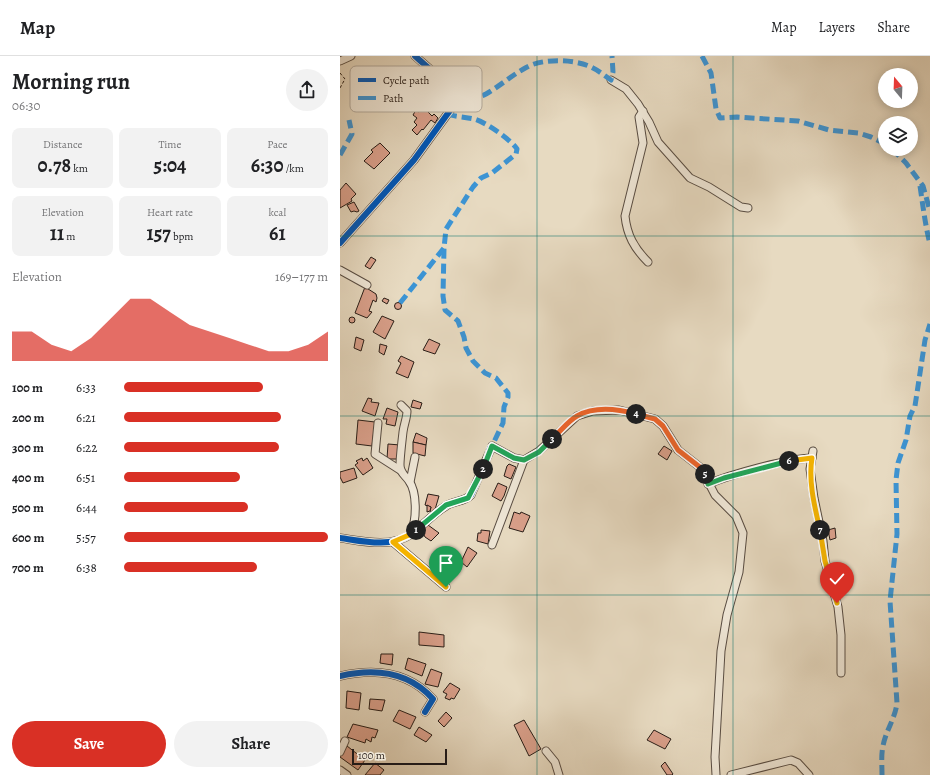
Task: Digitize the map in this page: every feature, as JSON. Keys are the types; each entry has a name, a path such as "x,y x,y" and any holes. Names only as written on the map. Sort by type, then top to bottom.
{"street":[{"path":"340,61 351,56"},
{"path":"415,56 426,66"},
{"path":"611,80 626,89 642,111 662,148 690,178 709,187 741,207 748,208"},
{"path":"642,111 638,117 643,143 625,216 626,227 632,242 648,262"},
{"path":"340,243 414,160 449,112"},
{"path":"340,270 367,284"},
{"path":"400,470 403,431 407,416 407,410 402,405"},
{"path":"340,538 393,542 409,535 446,505 468,498 471,495 485,465 491,447 514,458 524,460 539,452 577,416 593,410 619,410 655,419 663,426 678,450 701,468 715,495 736,516 743,533 739,572 727,615 721,651 715,756 716,775"},
{"path":"378,423 374,454 400,470 410,482 414,494 414,524 409,535"},
{"path":"813,451 810,469 815,505 823,541 825,561 837,603 841,627 841,673"},
{"path":"410,482 415,457"},
{"path":"708,484 724,478 783,463 812,458"},
{"path":"492,545 524,460"},
{"path":"393,542 446,587"},
{"path":"340,676 362,673 379,673 398,675 406,678 426,691 433,699 425,712"},
{"path":"340,752 345,741"},
{"path":"546,750 555,762 559,775"},
{"path":"731,775 791,760 798,763 809,775"},
{"path":"340,770 348,775"}],"path":[{"path":"340,72 345,79 340,88"}],"building":[{"path":"415,112 428,112 432,116 434,114 438,118 435,123 431,120 417,135 412,130 417,125 414,122 417,118 413,115"},
{"path":"380,143 390,153 374,169 364,161 373,152 371,150"},
{"path":"346,183 356,194 351,199 352,201 340,208 340,190"},
{"path":"354,202 359,211 351,212 347,205"},
{"path":"371,257 376,260 370,269 365,266"},
{"path":"365,287 376,294 377,298 376,302 373,300 369,311 372,312 367,318 355,313"},
{"path":"384,298 389,300 387,304 382,301"},
{"path":"398,302 401,303 401,309 398,310 395,309 394,306 395,303"},
{"path":"382,316 394,321 385,339 373,332"},
{"path":"352,317 355,320 352,323 349,320"},
{"path":"356,337 364,340 361,351 354,348"},
{"path":"429,339 440,344 435,354 423,350"},
{"path":"380,344 387,346 384,355 379,352"},
{"path":"401,356 414,362 408,378 396,373 401,363 398,361"},
{"path":"368,398 372,399 371,402 379,403 375,416 362,411"},
{"path":"413,400 422,403 420,409 411,407"},
{"path":"387,408 398,412 395,426 386,424 387,419 383,419"},
{"path":"358,420 375,422 372,446 356,444"},
{"path":"416,433 427,438 426,445 413,442"},
{"path":"413,442 426,445 425,456 413,453"},
{"path":"388,444 400,445 399,459 387,459"},
{"path":"664,446 672,451 667,460 658,454"},
{"path":"362,458 363,461 367,458 373,468 363,475 355,465 358,463 356,461"},
{"path":"509,464 516,467 511,479 504,476"},
{"path":"354,468 357,478 343,483 340,477 340,472"},
{"path":"498,483 507,487 501,501 492,496"},
{"path":"428,494 439,496 434,513 430,511 431,507 425,505"},
{"path":"427,505 431,507 430,511 427,512"},
{"path":"514,512 520,514 521,512 530,516 523,532 509,528"},
{"path":"428,525 439,533 431,541 425,537 422,531"},
{"path":"835,528 836,538 830,540 828,530"},
{"path":"481,530 490,531 488,544 477,541 478,533 481,533"},
{"path":"468,547 477,553 467,567 461,562"},
{"path":"440,552 449,559 440,571 434,567 438,558 436,556"},
{"path":"419,632 444,635 444,647 419,645"},
{"path":"381,654 393,654 392,665 380,663"},
{"path":"408,658 426,664 422,676 405,669"},
{"path":"431,669 442,673 438,687 425,684"},
{"path":"450,683 460,689 454,699 451,698 450,700 445,698 447,694 443,692"},
{"path":"347,691 361,693 359,710 346,708"},
{"path":"370,699 385,700 382,711 369,709"},
{"path":"399,710 416,717 410,729 393,721"},
{"path":"446,712 452,718 444,727 438,721"},
{"path":"524,720 541,749 529,756 514,725"},
{"path":"353,724 378,730 375,738 372,737 371,742 366,739 365,743 347,737"},
{"path":"419,727 432,735 426,742 414,735"},
{"path":"654,730 671,739 665,749 647,740"},
{"path":"347,746 365,760 358,770 340,757"},
{"path":"665,762 673,774 672,775 667,775 661,766"},
{"path":"375,763 384,770 380,775 365,775"}],"marked path":[{"path":"482,96 527,67 542,62 569,61 586,65 600,72 611,80 613,72 612,56"},
{"path":"702,56 711,73 716,109 720,118 737,117 798,121 829,130 858,133 878,140"},
{"path":"447,114 479,121 504,136 517,149 516,154 492,173 481,178 473,187 446,229 444,248 443,296 445,310 458,321 464,337 466,348 473,361 485,373 496,378 508,393 504,407 503,423 492,446"},
{"path":"340,155 352,134 349,120"},
{"path":"899,156 923,186 930,211"},
{"path":"920,186 930,244"},
{"path":"400,303 444,248"},
{"path":"882,775 883,746 897,703 890,601 897,534 896,480 898,463 906,440 910,416 915,406 925,340 930,324"}],"cycle path":[{"path":"415,56 426,66"},
{"path":"340,243 414,160 449,112"},
{"path":"340,538 366,542 384,542 402,539 410,535 441,509 471,495 485,465 490,448"},
{"path":"340,676 366,672 378,672 402,677 413,682 433,699 425,712"}],"route":[{"path":"446,587 393,542 409,535 446,505 468,498 471,495 485,465 492,446 514,458 524,460 539,452 577,416 593,410 619,410 655,419 663,426 675,442 678,450 693,460 701,468 705,474 708,484 720,479 790,461 812,458 810,469 815,505 823,541 825,561 837,603"}]}
